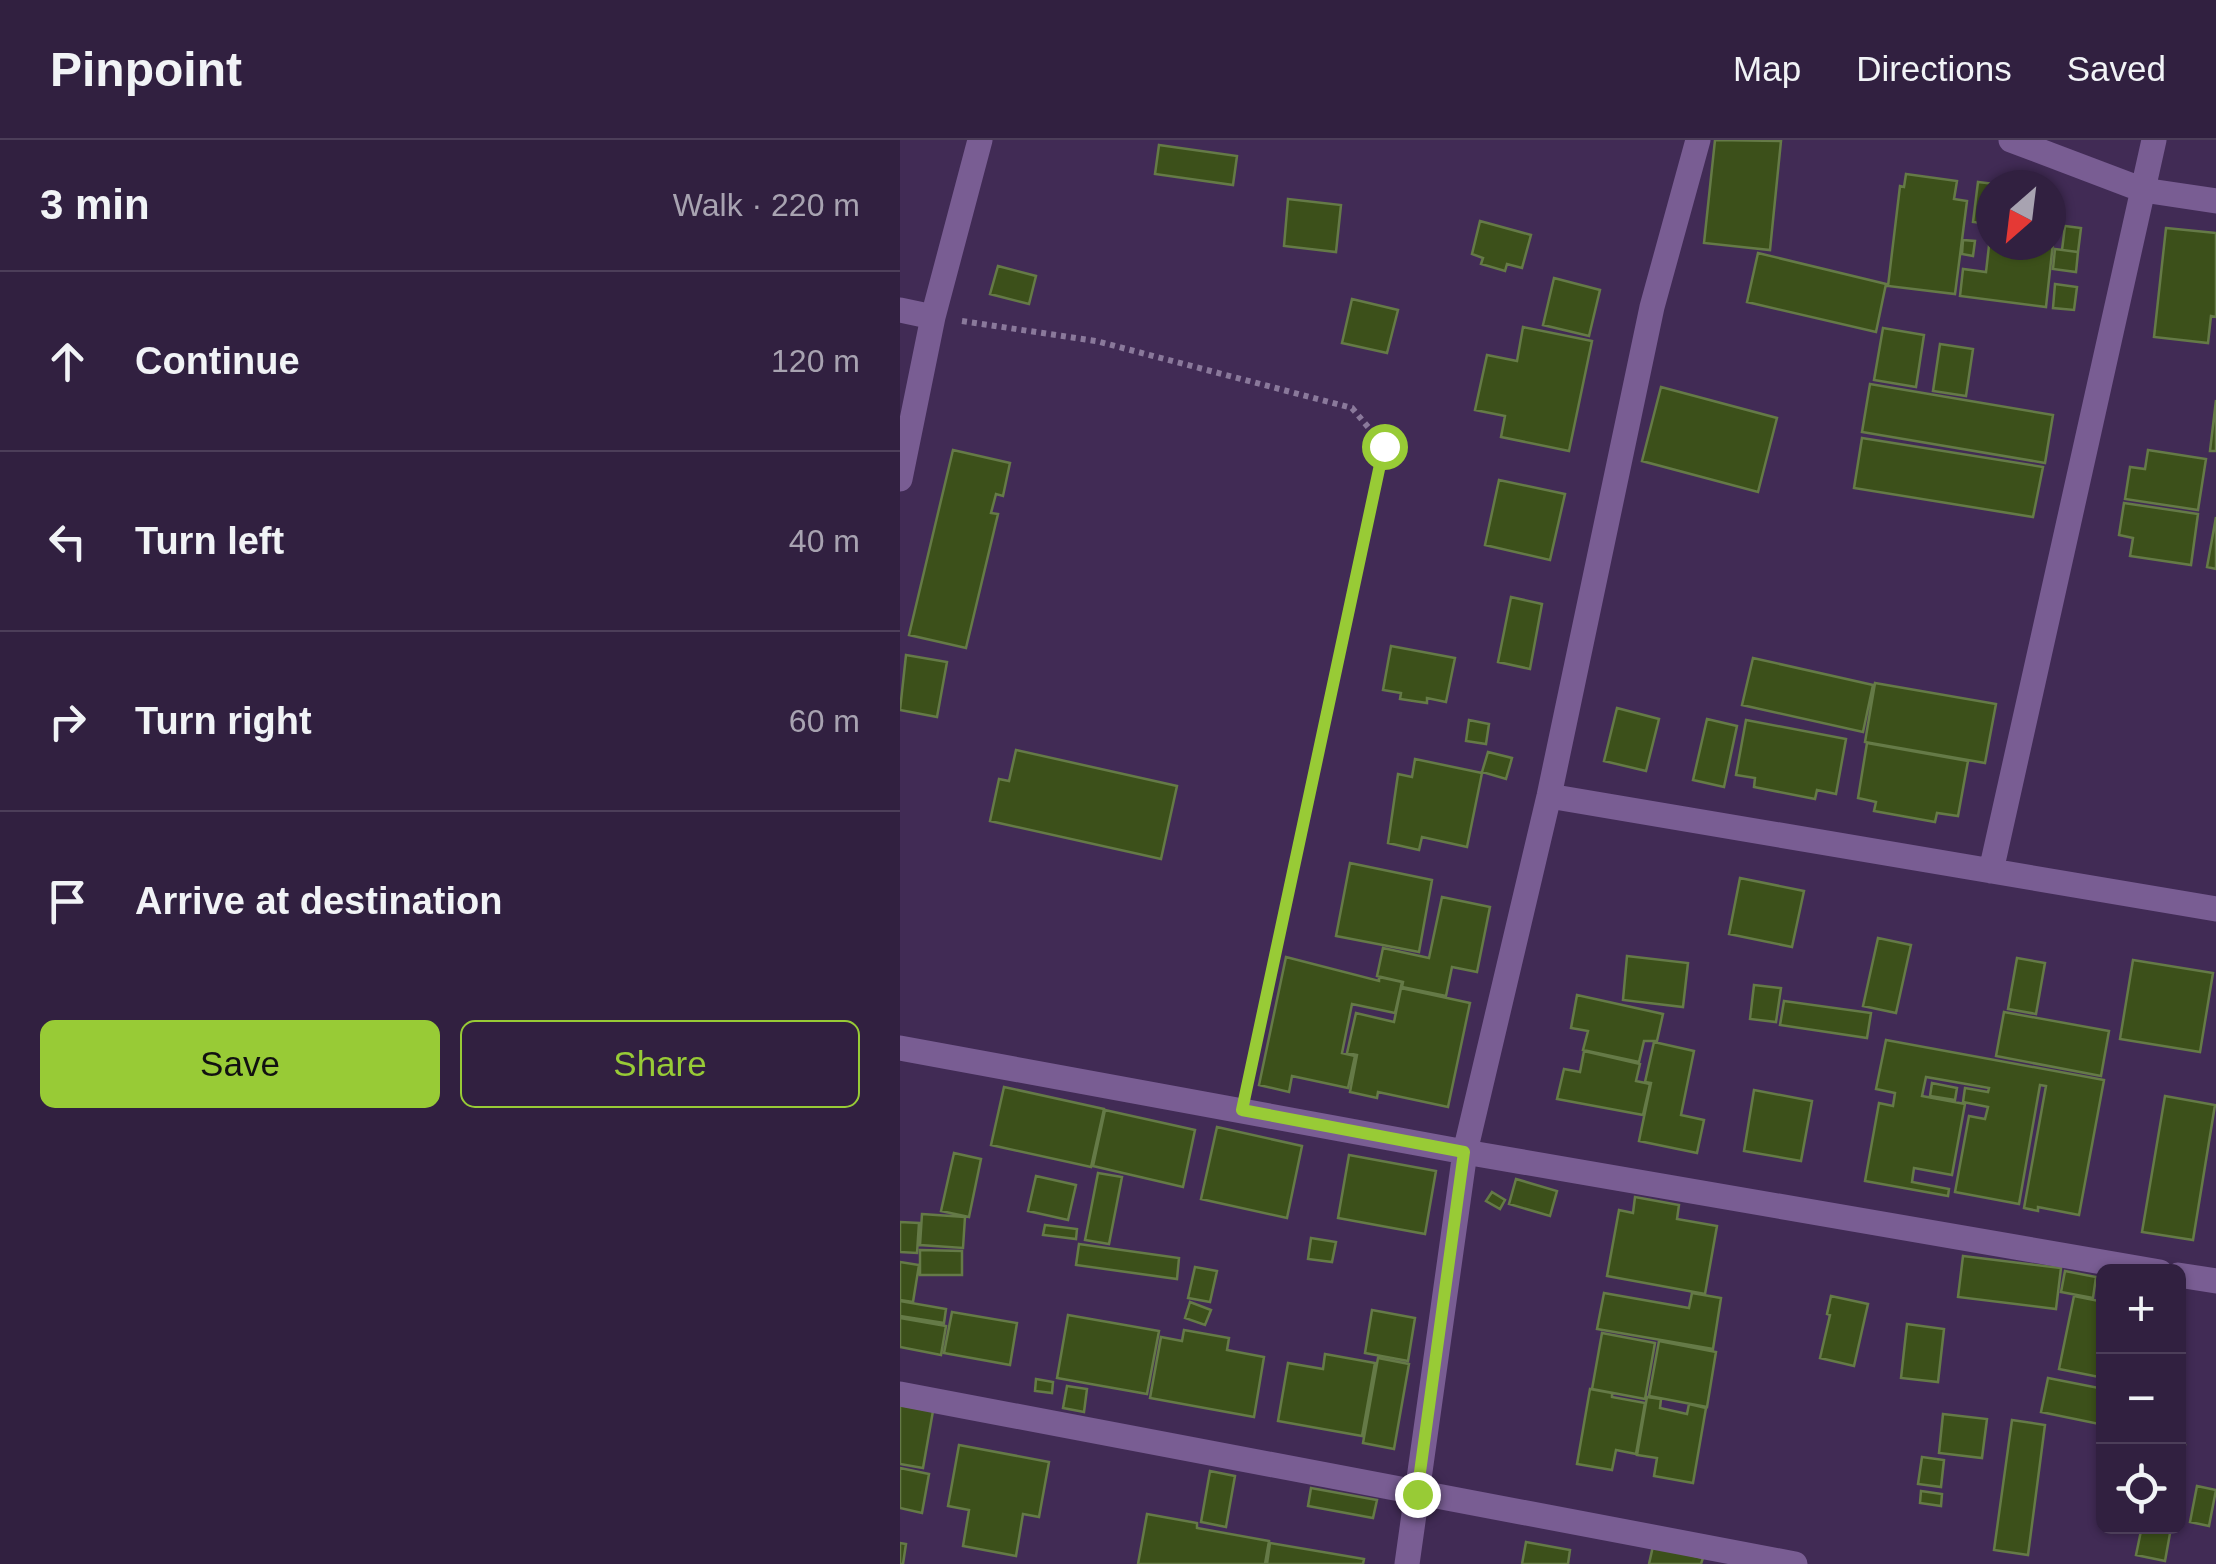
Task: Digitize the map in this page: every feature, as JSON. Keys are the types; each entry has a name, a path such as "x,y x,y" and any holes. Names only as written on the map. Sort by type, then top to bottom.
{"street":[{"path":"900,479 933,317 980,140"},
{"path":"1407,1564 1464,1152 1549,796 1652,307 1698,140"},
{"path":"2011,140 2143,190 2216,201"},
{"path":"1991,870 2154,140"},
{"path":"900,310 933,317"},
{"path":"1549,796 2216,908"},
{"path":"900,1048 1464,1152 2114,1264"},
{"path":"2186,1275 2216,1281"},
{"path":"900,1394 1796,1564"}],"path":[{"path":"933,317 1096,341 1352,408 1384,446 1242,1110"}],"building":[{"path":"1715,140 1781,141 1770,250 1704,243"},
{"path":"1159,145 1237,156 1233,185 1155,174"},
{"path":"1906,174 1957,181 1954,199 1967,201 1955,294 1888,286 1900,186 1904,187"},
{"path":"1288,199 1341,205 1336,252 1284,246"},
{"path":"1480,221 1531,235 1522,268 1507,264 1505,271 1481,264 1483,258 1472,254"},
{"path":"2066,226 2081,228 2078,252 2066,250"},
{"path":"2166,228 2216,233 2216,317 2211,316 2208,343 2154,337"},
{"path":"1963,240 1975,241 1973,256 1962,254"},
{"path":"2066,250 2078,252 2076,272 2053,269 2054,260 2066,260"},
{"path":"1758,253 1886,284 1876,332 1747,302"},
{"path":"1987,260 2051,260 2046,307 1960,296 1963,269 1986,272"},
{"path":"998,266 1036,276 1029,304 990,294"},
{"path":"1554,278 1600,290 1589,336 1543,325"},
{"path":"2055,284 2077,287 2074,310 2053,308"},
{"path":"1352,299 1398,310 1387,353 1342,343"},
{"path":"1523,327 1592,341 1569,451 1501,437 1505,416 1475,410 1487,355 1517,361"},
{"path":"1883,328 1924,335 1916,387 1874,380"},
{"path":"1940,344 1973,349 1966,396 1933,391"},
{"path":"1870,384 2053,415 2045,463 1862,432"},
{"path":"1661,387 1777,418 1758,492 1642,461"},
{"path":"2216,400 2216,451 2210,451"},
{"path":"1862,438 2043,467 2033,517 1854,488"},
{"path":"953,450 1010,463 1003,496 996,494 991,513 998,514 966,648 909,635"},
{"path":"2148,450 2206,459 2198,510 2125,499 2130,467 2145,469"},
{"path":"1499,480 1565,494 1550,560 1485,545"},
{"path":"2124,503 2198,514 2191,565 2130,556 2133,538 2119,535"},
{"path":"2216,517 2216,569 2207,567"},
{"path":"1511,597 1542,604 1530,669 1498,662"},
{"path":"1391,646 1455,658 1446,702 1400,699 1401,693 1383,690"},
{"path":"906,655 947,662 937,717 900,710"},
{"path":"1753,658 1873,685 1863,732 1742,705"},
{"path":"1875,683 1996,704 1985,763 1865,742"},
{"path":"1617,708 1659,719 1646,771 1604,761"},
{"path":"1707,719 1737,726 1724,787 1693,780"},
{"path":"1469,720 1489,724 1486,744 1466,741"},
{"path":"1746,720 1846,739 1836,794 1817,790 1815,799 1754,787 1755,778 1736,775"},
{"path":"1867,743 1968,761 1958,816 1937,813 1935,822 1874,811 1876,802 1858,798"},
{"path":"1016,750 1177,786 1161,859 990,821 999,779 1009,781"},
{"path":"1488,752 1512,758 1506,779 1482,772"},
{"path":"1415,759 1482,773 1467,847 1422,837 1419,850 1388,843 1398,774 1412,777"},
{"path":"1350,863 1432,880 1419,952 1336,936"},
{"path":"1740,878 1804,891 1792,947 1729,934"},
{"path":"1442,897 1490,907 1477,972 1452,967 1446,996 1402,987 1403,982 1377,976 1383,948 1429,958"},
{"path":"1878,938 1911,945 1896,1013 1863,1006"},
{"path":"1627,956 1688,963 1683,1007 1623,1000"},
{"path":"1286,957 1379,981 1379,977 1402,982 1395,1013 1352,1004 1342,1053 1355,1056 1348,1088 1292,1076 1289,1092 1259,1085"},
{"path":"2017,958 2045,963 2036,1014 2008,1009"},
{"path":"2133,960 2213,973 2200,1052 2120,1039"},
{"path":"1754,985 1781,988 1776,1022 1750,1019"},
{"path":"1401,988 1470,1003 1448,1107 1378,1092 1377,1098 1350,1092 1357,1055 1347,1053 1356,1013 1394,1022"},
{"path":"1577,995 1663,1014 1657,1041 1644,1041 1639,1062 1583,1050 1588,1031 1571,1028"},
{"path":"1784,1001 1871,1013 1867,1038 1780,1025"},
{"path":"2004,1012 2109,1031 2101,1076 1996,1056"},
{"path":"1886,1040 2104,1080 2079,1215 2024,1208 2046,1086 2040,1085 2019,1204 1955,1192 1969,1116 1985,1119 1988,1107 1963,1102 1965,1088 1988,1092 1989,1088 1926,1077 1922,1096 1965,1104 1952,1175 1914,1168 1912,1182 1949,1189 1948,1196 1865,1181 1879,1103 1893,1106 1895,1093 1876,1089"},
{"path":"1654,1042 1694,1051 1681,1115 1704,1120 1697,1153 1639,1141 1651,1083 1645,1082"},
{"path":"1584,1051 1640,1064 1636,1081 1650,1084 1643,1115 1557,1099 1564,1069 1580,1072"},
{"path":"1932,1083 1957,1088 1955,1100 1930,1096"},
{"path":"1004,1087 1104,1109 1091,1167 991,1145"},
{"path":"1754,1090 1812,1101 1801,1161 1744,1151"},
{"path":"2165,1096 2215,1105 2193,1240 2142,1232"},
{"path":"1105,1110 1195,1130 1183,1187 1093,1166"},
{"path":"1217,1127 1302,1146 1287,1218 1201,1199"},
{"path":"954,1153 981,1159 969,1217 941,1211"},
{"path":"1349,1155 1436,1171 1425,1234 1338,1218"},
{"path":"1098,1173 1122,1177 1109,1244 1085,1240"},
{"path":"1036,1176 1076,1185 1068,1220 1028,1211"},
{"path":"1516,1179 1557,1191 1550,1216 1509,1204"},
{"path":"1492,1192 1505,1200 1500,1209 1486,1201"},
{"path":"1635,1197 1679,1205 1677,1219 1717,1226 1705,1294 1607,1276 1619,1210 1633,1213"},
{"path":"922,1214 965,1217 963,1248 920,1245"},
{"path":"900,1222 919,1223 917,1253 900,1252"},
{"path":"1045,1225 1077,1229 1076,1239 1043,1235"},
{"path":"1311,1238 1336,1242 1332,1262 1308,1259"},
{"path":"1079,1244 1179,1258 1177,1279 1076,1265"},
{"path":"920,1250 962,1251 962,1275 920,1275"},
{"path":"1963,1256 2061,1268 2056,1309 1958,1297"},
{"path":"900,1262 919,1265 913,1302 900,1300"},
{"path":"1195,1267 1217,1271 1210,1302 1188,1298"},
{"path":"2065,1271 2096,1277 2093,1298 2061,1292"},
{"path":"1604,1293 1689,1308 1692,1293 1721,1298 1713,1349 1597,1329"},
{"path":"1831,1296 1868,1304 1854,1366 1820,1358"},
{"path":"2074,1296 2096,1300 2096,1376 2059,1369"},
{"path":"900,1301 946,1309 944,1323 900,1316"},
{"path":"1190,1302 1211,1310 1205,1325 1185,1318"},
{"path":"1372,1310 1415,1318 1408,1361 1365,1353"},
{"path":"952,1312 1017,1323 1010,1365 944,1353"},
{"path":"1068,1315 1159,1331 1147,1394 1057,1378"},
{"path":"900,1318 946,1326 941,1355 900,1347"},
{"path":"1907,1324 1944,1329 1938,1382 1901,1378"},
{"path":"1184,1330 1229,1338 1227,1350 1264,1357 1254,1417 1150,1398 1161,1337 1182,1341"},
{"path":"1602,1333 1655,1343 1645,1399 1592,1389"},
{"path":"1659,1341 1716,1352 1707,1407 1649,1396"},
{"path":"1325,1354 1375,1363 1362,1436 1278,1421 1288,1363 1323,1369"},
{"path":"1378,1358 1409,1364 1394,1449 1363,1443"},
{"path":"2048,1378 2096,1387 2096,1423 2041,1412"},
{"path":"1036,1379 1053,1382 1052,1393 1035,1391"},
{"path":"1067,1386 1087,1389 1084,1412 1063,1408"},
{"path":"1590,1389 1645,1403 1636,1454 1616,1450 1612,1470 1577,1464"},
{"path":"1647,1397 1661,1399 1660,1408 1687,1414 1689,1404 1706,1408 1693,1483 1654,1476 1657,1458 1637,1455"},
{"path":"900,1405 933,1411 923,1468 900,1464"},
{"path":"1943,1414 1987,1419 1982,1458 1939,1453"},
{"path":"2012,1420 2045,1425 2028,1555 1994,1550"},
{"path":"959,1445 1049,1462 1039,1517 1023,1514 1016,1556 963,1546 969,1510 948,1506"},
{"path":"1922,1457 1944,1460 1941,1487 1918,1484"},
{"path":"900,1468 929,1474 922,1513 900,1508"},
{"path":"1210,1471 1235,1476 1226,1527 1201,1522"},
{"path":"2197,1486 2216,1490 2209,1526 2190,1522"},
{"path":"1311,1488 1377,1500 1373,1518 1308,1506"},
{"path":"1921,1491 1942,1494 1941,1506 1920,1503"},
{"path":"1147,1514 1269,1541 1265,1564 1138,1564"},
{"path":"2140,1534 2170,1534 2165,1561 2136,1555"},
{"path":"1526,1542 1570,1550 1568,1564 1522,1564"},
{"path":"900,1543 906,1544 903,1564 900,1564"},
{"path":"1270,1543 1364,1559 1363,1564 1267,1564"},
{"path":"1653,1546 1703,1558 1701,1564 1649,1564"}],"route":[{"path":"1384,446 1242,1110 1464,1152 1417,1494"}]}
